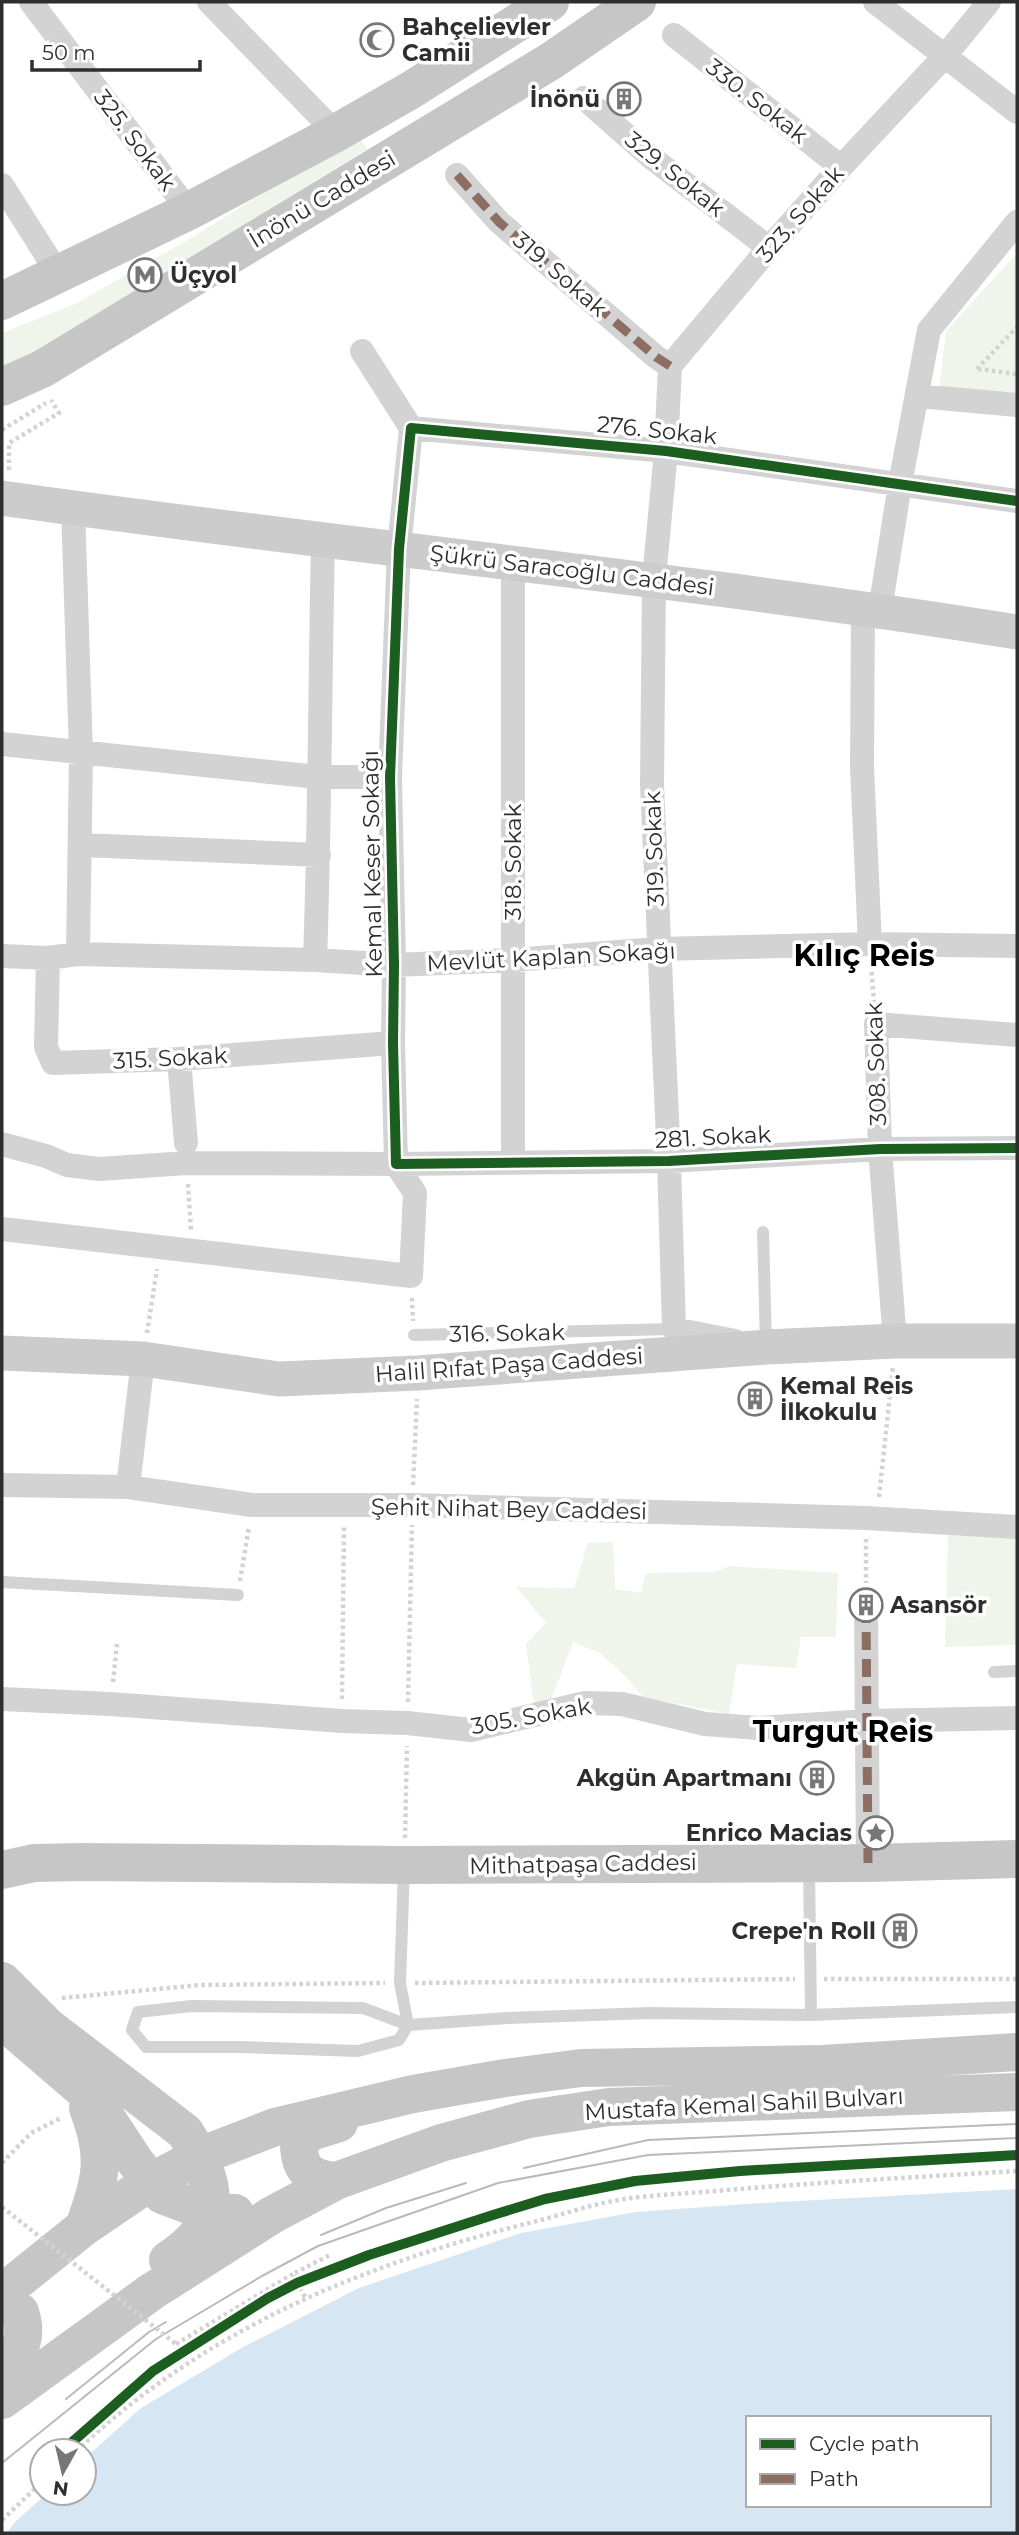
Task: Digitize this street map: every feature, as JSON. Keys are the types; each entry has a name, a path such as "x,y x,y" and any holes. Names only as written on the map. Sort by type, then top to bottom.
{"main road":[{"path":"2,301 189,211 336,133 411,90 550,2"},
{"name":"İnönü Caddesi","path":"2,387 54,362 551,61 637,2"},
{"name":"Mithatpaşa Caddesi","path":"2,1849 32,1848 148,1861"},
{"name":"Mithatpaşa Caddesi","path":"2,1870 34,1863 404,1854 868,1863 1017,1859"},
{"path":"2,1981 47,2025 185,2132 200,2156 210,2180 210,2213 198,2237 3,2381"},
{"path":"2,2020 94,2099 149,2182 162,2195 210,2213 272,2215"},
{"name":"Mustafa Kemal Sahil Bulvarı","path":"2,2293 84,2227 149,2182 200,2156 267,2129 412,2094 581,2068 822,2064 1017,2052"},
{"path":"68,2077 87,2106 97,2133 101,2156 98,2187 84,2227"},
{"name":"Mustafa Kemal Sahil Bulvarı","path":"3,2381 272,2215 336,2181 442,2143 528,2119 609,2107 1017,2092"},
{"path":"336,2181 316,2178 307,2170 299,2159 299,2143 310,2132 383,2110 412,2094"},
{"path":"2,2304 20,2312 25,2327 20,2348 3,2381"}],"street":[{"name":"325. Sokak","path":"31,2 189,211"},
{"path":"875,2 1017,112"},
{"name":"323. Sokak","path":"670,366 769,248 944,58 989,2"},
{"path":"224,6 336,133"},
{"name":"330. Sokak","path":"674,35 841,167"},
{"name":"329. Sokak","path":"584,97 652,158 769,248"},
{"name":"319. Sokak","path":"457,174 499,222 656,357 670,366"},
{"path":"2,185 60,275"},
{"path":"870,944 862,767 872,609 918,396 929,330 1017,222"},
{"path":"362,351 411,428 399,549"},
{"path":"666,451 670,366"},
{"path":"918,396 1017,405"},
{"name":"276. Sokak","path":"411,428 666,451 1017,501"},
{"name":"319. Sokak","path":"666,451 654,579 652,785 674,1329"},
{"name":"Şükrü Saracoğlu Caddesi","path":"5,499 654,579 1017,632"},
{"path":"73,507 81,753 78,954"},
{"path":"315,960 323,538"},
{"name":"Kemal Keser Sokağı","path":"399,549 390,777 393,1043 403,1164"},
{"name":"318. Sokak","path":"513,562 513,1162"},
{"path":"2,744 318,777 390,777"},
{"path":"80,845 319,855"},
{"name":"Mevlüt Kaplan Sokağı","path":"2,956 48,958 78,954 315,960 394,965 513,960 658,949 870,944 1017,946"},
{"name":"315. Sokak","path":"48,958 46,1047 53,1063 179,1059 393,1043"},
{"path":"876,1024 1017,1035"},
{"name":"308. Sokak","path":"876,1024 880,1149 895,1341"},
{"path":"179,1059 186,1153"},
{"name":"281. Sokak","path":"2,1144 46,1156 67,1165 99,1169 186,1153 403,1164 669,1161 880,1149 1017,1148"},
{"path":"2,1229 411,1276 415,1193 403,1164"},
{"name":"316. Sokak","path":"674,1329 766,1347"},
{"name":"Halil Rıfat Paşa Caddesi","path":"2,1353 143,1359 279,1380 418,1373 766,1347 895,1341 1017,1341"},
{"path":"128,1487 143,1359"},
{"name":"Şehit Nihat Bey Caddesi","path":"2,1485 128,1487 252,1506 412,1505 871,1518 1017,1527"},
{"path":"866,1605 868,1863"},
{"name":"305. Sokak","path":"2,1699 342,1721 408,1711 471,1730 585,1703 622,1704 705,1724 758,1728 867,1721 1017,1718"}],"lane":[{"path":"763,1232 766,1347"},
{"name":"316. Sokak","path":"414,1335 674,1329"},
{"path":"2,1582 238,1595"},
{"path":"994,1672 1017,1671"},
{"path":"404,1854 400,1983 408,2025 399,2040 358,2051 146,2047 132,2030 138,2011 192,2006 363,2008 408,2025 649,2013 811,2015 1017,2007"},
{"path":"809,1861 811,2015"}],"path":[{"path":"1017,327 977,369 1017,374"},
{"path":"5,499 9,443 59,413 51,400"},
{"path":"2,430 45,403"},
{"path":"186,1153 193,1249"},
{"path":"143,1359 161,1247"},
{"path":"866,1605 871,1518 895,1341"},
{"path":"404,1854 412,1505"},
{"path":"238,1595 252,1506"},
{"path":"342,1700 344,1506"},
{"path":"110,1704 117,1644"},
{"path":"57,1998 200,1985 1017,1979"},
{"path":"2,2163 31,2133 65,2116"},
{"path":"91,2437 111,2418 164,2379 237,2332 305,2298 366,2272 464,2239 629,2198 1017,2171"},
{"path":"2,2207 176,2350 268,2298 330,2255"},
{"path":"295,2278 305,2298"},
{"path":"295,2278 309,2279"},
{"path":"78,2437 133,2388"},
{"path":"2,2505 28,2482"},
{"path":"2,2520 28,2495"}],"shaded area":[{"path":"358,135 367,149 21,360 2,369 2,333 77,303 186,241"},
{"path":"1017,253 1017,395 939,388 946,331"},
{"path":"948,1535 1017,1538 1017,1645 945,1647"},
{"path":"613,1542 615,1589 641,1593 646,1573 715,1572 729,1566 838,1573 836,1637 801,1637 796,1668 737,1664 729,1714 643,1697 600,1653 573,1642 550,1703 534,1705 526,1644 546,1623 516,1587 574,1588 588,1543"}],"water":[{"path":"1017,2189 1017,2533 7,2533 32,2507 98,2507 98,2446 141,2408 245,2346 359,2288 521,2233 636,2212"}],"tram line":[{"path":"524,2168 648,2140 1017,2124"},
{"path":"2,2463 156,2339 262,2276 318,2246 498,2183 648,2155 1017,2138"},
{"path":"321,2235 386,2208 466,2183"},
{"path":"66,2399 149,2332 166,2322"}],"marked path":[{"path":"457,175 499,222 656,357 670,366"},
{"path":"866,1605 868,1863"}],"cycle path":[{"path":"1017,501 666,451 411,428 399,549 390,777 396,1164 669,1161 880,1149 1017,1148"},
{"path":"78,2437 153,2371 268,2298 297,2283 369,2255 545,2199 635,2181 740,2171 1017,2155"}],"place":[{"name":"Bahçelievler Camii","path":"377,40"},
{"name":"İnönü","path":"624,99"},
{"name":"Üçyol","path":"145,275"},
{"name":"Kemal Reis İlkokulu","path":"755,1399"},
{"name":"Asansör","path":"866,1605"},
{"name":"Akgün Apartmanı","path":"817,1778"},
{"name":"Enrico Macias","path":"876,1833"},
{"name":"Crepe'n Roll","path":"900,1931"}],"district":[{"name":"Kılıç Reis","path":"864,956"},
{"name":"Turgut Reis","path":"843,1732"}]}
